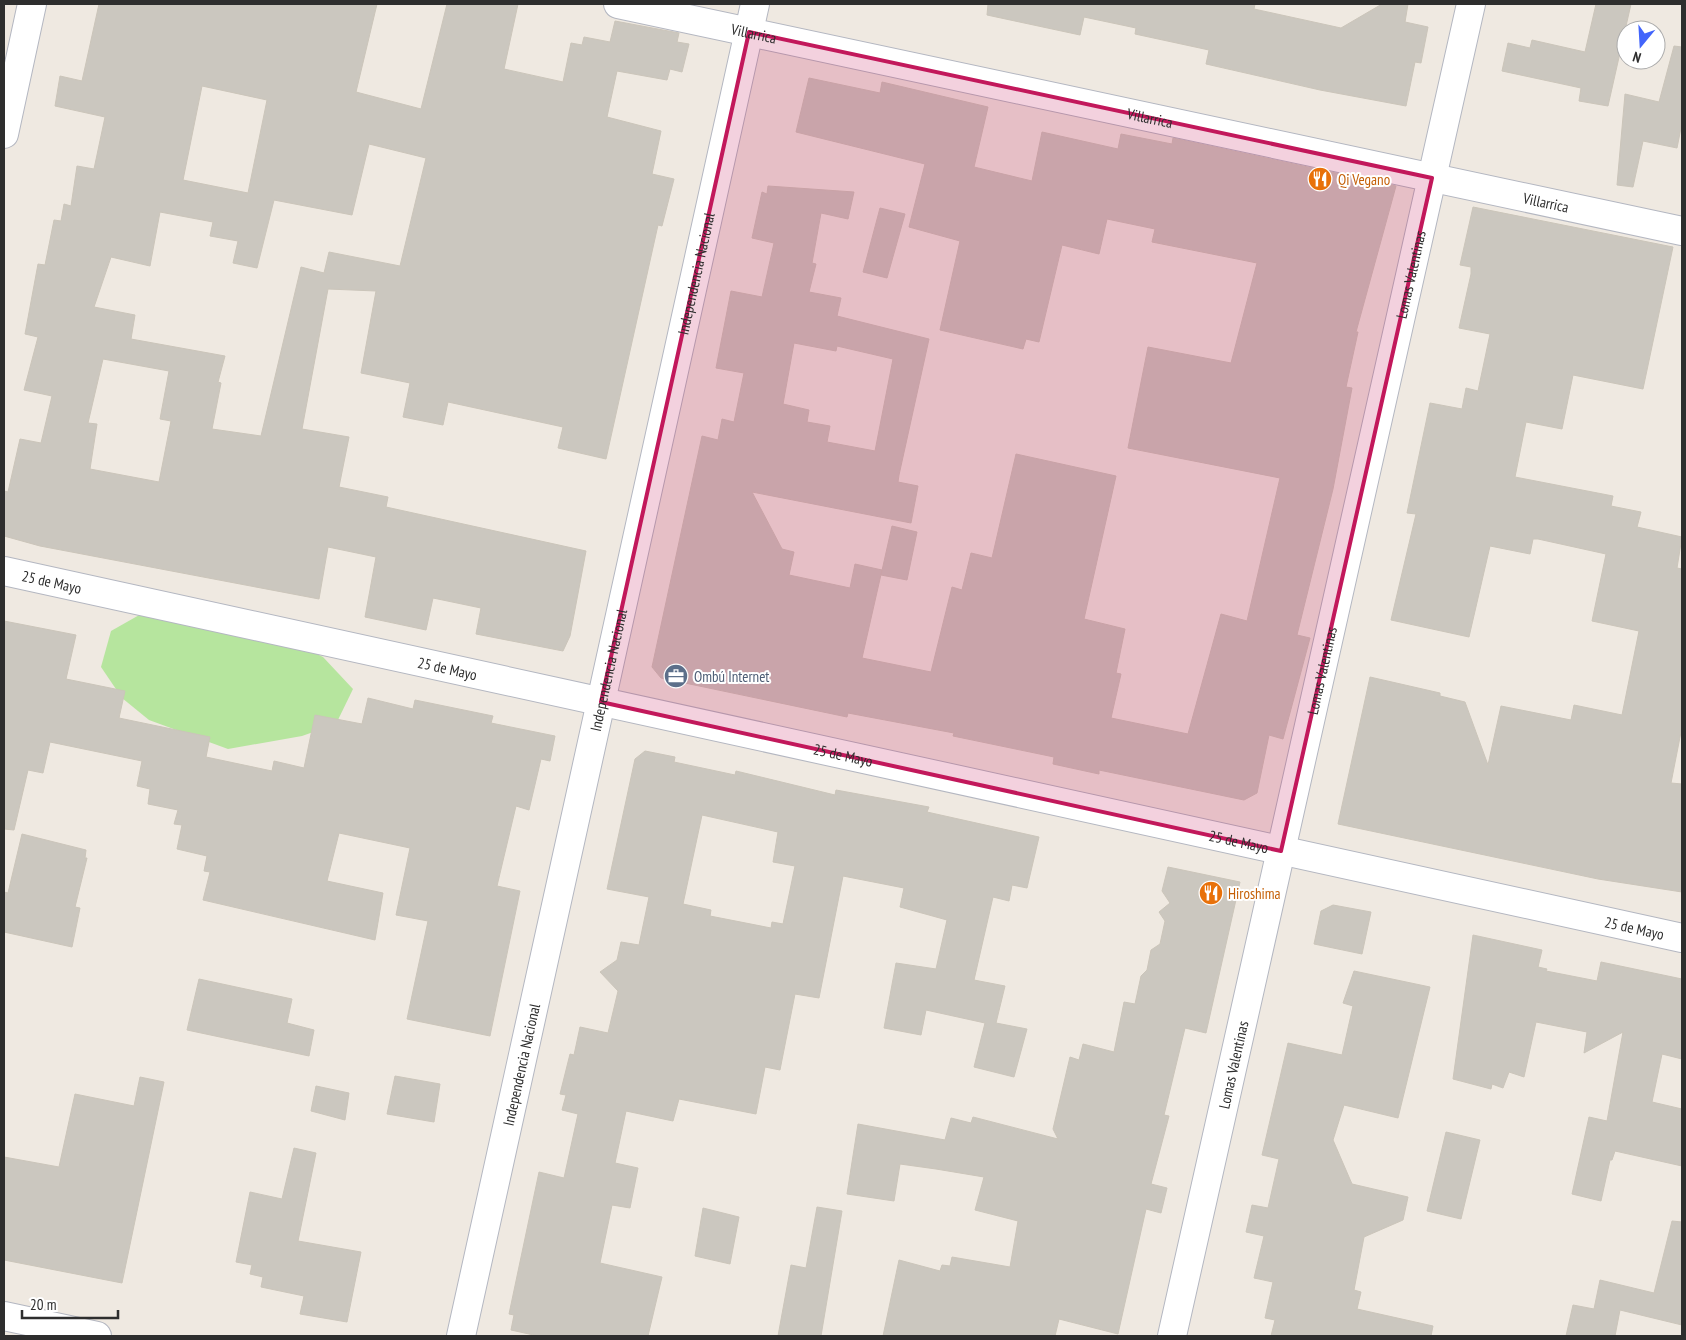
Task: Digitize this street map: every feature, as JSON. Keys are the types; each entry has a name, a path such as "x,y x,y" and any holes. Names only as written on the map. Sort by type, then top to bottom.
{"street":[{"path":"4,134 32,4"},
{"name":"Villarrica","path":"618,4 1682,231"},
{"name":"Independencia Nacional","path":"461,1336 755,4"},
{"name":"Lomas Valentinas","path":"1172,1336 1471,4"},
{"name":"25 de Mayo","path":"4,571 1682,938"},
{"path":"4,1316 97,1336"}],"highlighted area":[{"path":"749,32 1432,178 1281,851 601,702"}],"green space":[{"path":"141,614 291,641 323,657 353,689 336,724 302,736 228,749 149,720 122,698 101,667 111,631"}],"building":[{"path":"99,4 377,4 356,92 421,109 447,4 518,4 504,69 563,82 571,43 582,45 584,37 610,42 615,21 679,33 677,42 689,44 682,72 670,69 667,80 617,71 607,117 661,131 652,174 674,179 662,226 658,225 606,459 558,448 563,427 448,402 443,425 403,417 410,383 361,373 376,291 328,289 302,429 349,437 339,487 388,497 386,507 586,551 570,636 563,651 476,634 481,608 433,598 426,630 365,617 376,557 328,547 319,599 40,546 4,536 4,491 8,492 20,439 41,443 52,396 24,390 38,337 25,334 38,264 45,265 54,220 61,221 64,204 71,206 77,166 94,169 105,117 55,106 60,76 82,81","holes":["202,86 267,100 248,193 183,180","369,144 426,158 400,266 329,252 324,273 301,267 261,436 212,429 221,383 218,382 225,356 131,339 135,315 94,307 111,257 150,266 160,212 213,222 210,236 238,241 233,263 257,268 274,200 352,215","103,359 169,371 160,419 171,421 159,482 90,469 97,424 88,423"]},
{"path":"988,4 1255,4 1254,9 1341,28 1382,4 1408,4 1405,22 1428,27 1421,63 1415,62 1406,106 1320,90 1206,64 1209,50 1135,34 1136,28 1084,17 1080,35 987,15"},
{"path":"1596,4 1631,4 1627,20 1616,20 1616,70 1608,106 1579,101 1581,88 1502,71 1508,43 1530,48 1532,40 1585,52"},
{"path":"1674,46 1682,47 1682,123 1677,148 1643,141 1633,187 1617,185 1625,94 1659,102"},
{"path":"809,78 880,93 882,82 988,107 974,167 1032,181 1042,132 1118,149 1121,134 1172,144 1173,138 1396,186 1356,332 1358,332 1346,387 1352,388 1333,489 1297,635 1310,638 1283,739 1269,735 1257,793 1244,800 1099,770 1099,774 1053,764 1054,757 953,736 954,733 848,713 847,717 661,678 652,667 702,436 718,440 722,419 734,422 744,373 716,368 731,291 762,297 774,243 752,238 762,192 767,194 768,186 854,192 848,219 821,213 812,263 816,264 809,292 841,298 837,316 929,339 898,482 918,486 911,523 752,492 782,549 794,552 789,575 850,588 855,564 882,570 862,658 931,672 952,587 962,590 971,553 992,558 1016,454 1116,476 1084,619 1125,629 1116,673 1121,674 1111,718 1188,734 1221,614 1247,621 1280,478 1128,448 1148,347 1231,363 1257,263 1152,242 1155,229 1107,219 1099,254 1062,245 1039,342 1026,339 1023,349 940,330 960,241 909,227 925,164 796,132","holes":["794,343 836,351 837,346 893,359 875,451 827,442 830,426 807,422 809,410 783,404"]},
{"path":"1473,207 1673,247 1643,389 1573,375 1562,429 1526,422 1515,477 1613,496 1611,506 1641,512 1637,527 1682,537 1677,568 1682,569 1682,727 1671,783 1682,784 1682,892 1598,879 1338,824 1370,677 1440,693 1440,696 1465,702 1488,765 1501,706 1571,720 1574,705 1622,715 1639,631 1592,621 1606,554 1538,539 1533,539 1530,554 1490,546 1469,637 1391,620 1416,514 1407,513 1430,403 1462,409 1466,388 1478,391 1490,334 1459,328 1471,274 1471,267 1460,265"},
{"path":"880,208 905,214 887,278 863,272"},
{"path":"892,526 917,532 907,580 881,575"},
{"path":"4,621 76,635 66,679 125,691 119,718 210,737 206,757 272,771 274,761 304,768 315,715 362,724 368,698 413,709 415,700 493,716 491,723 555,736 550,761 541,759 529,810 516,806 497,886 520,891 490,1036 407,1019 428,921 396,915 410,848 339,833 327,881 383,893 375,940 203,900 210,872 204,871 207,856 177,849 182,825 174,824 178,810 148,804 150,789 137,786 142,761 50,742 43,773 28,770 14,830 4,829"},
{"path":"645,751 675,757 674,762 735,775 736,771 835,795 836,790 929,807 927,812 1039,837 1027,888 1012,885 1009,901 993,897 974,980 1005,986 996,1023 1027,1029 1014,1077 974,1067 985,1023 926,1010 921,1035 884,1028 896,963 936,969 947,920 900,907 904,888 843,876 819,998 795,994 780,1070 765,1067 756,1114 679,1099 673,1121 626,1111 615,1163 638,1168 630,1208 612,1205 600,1263 662,1277 648,1336 538,1336 511,1330 514,1315 509,1314 539,1172 564,1178 578,1114 562,1110 566,1095 560,1094 570,1054 574,1055 580,1027 608,1033 618,991 600,972 617,960 621,942 639,945 649,897 607,889 635,759","holes":["702,815 778,832 773,862 795,866 783,924 772,922 771,928 710,916 711,910 683,904"]},
{"path":"22,834 86,850 85,858 87,858 75,907 80,908 72,947 4,932 4,892 8,893"},
{"path":"1168,867 1240,882 1206,1033 1185,1028 1164,1115 1169,1116 1151,1184 1167,1188 1161,1213 1146,1209 1118,1334 1059,1319 1055,1336 883,1336 899,1260 940,1271 942,1265 950,1266 952,1257 1010,1267 1018,1221 975,1210 984,1177 936,1169 900,1164 894,1201 847,1194 858,1124 945,1140 951,1118 971,1123 973,1117 1058,1139 1053,1129 1070,1057 1079,1060 1083,1044 1114,1052 1124,1002 1135,1004 1141,976 1147,970 1151,950 1160,944 1165,921 1159,912 1170,903 1162,891"},
{"path":"1333,905 1371,912 1362,954 1314,944 1321,911"},
{"path":"1473,935 1542,950 1538,967 1547,969 1546,971 1597,981 1601,962 1682,979 1682,1059 1662,1054 1652,1102 1682,1109 1682,1166 1615,1151 1612,1160 1610,1160 1601,1201 1572,1194 1589,1117 1607,1121 1623,1032 1584,1053 1587,1032 1536,1022 1524,1077 1509,1072 1503,1088 1492,1084 1491,1089 1453,1079"},
{"path":"1354,971 1430,987 1398,1118 1344,1105 1333,1140 1352,1184 1408,1197 1403,1220 1364,1237 1354,1290 1361,1292 1357,1309 1433,1326 1431,1336 1271,1336 1275,1320 1265,1318 1273,1282 1254,1278 1264,1236 1246,1232 1252,1205 1268,1208 1279,1159 1262,1155 1288,1043 1342,1055 1353,1006 1343,1003"},
{"path":"199,979 292,999 287,1023 314,1030 309,1056 187,1030"},
{"path":"395,1076 440,1084 434,1122 387,1114"},
{"path":"140,1077 164,1082 122,1283 4,1260 4,1157 59,1167 75,1094 134,1106"},
{"path":"316,1086 349,1093 345,1120 311,1111"},
{"path":"1446,1132 1480,1140 1461,1219 1427,1211"},
{"path":"294,1148 316,1153 298,1241 361,1252 347,1322 300,1314 304,1296 261,1287 263,1277 250,1274 252,1265 236,1262 250,1192 282,1199"},
{"path":"817,1207 842,1211 821,1336 778,1336 791,1265 806,1268"},
{"path":"703,1208 739,1217 730,1264 695,1256"},
{"path":"1672,1221 1682,1222 1682,1325 1620,1310 1615,1336 1566,1336 1573,1305 1594,1309 1600,1280 1654,1293"}],"place":[{"name":"Qi Vegano","path":"1320,179"},
{"name":"Ombú Internet","path":"676,676"},
{"name":"Hiroshima","path":"1211,893"}]}
